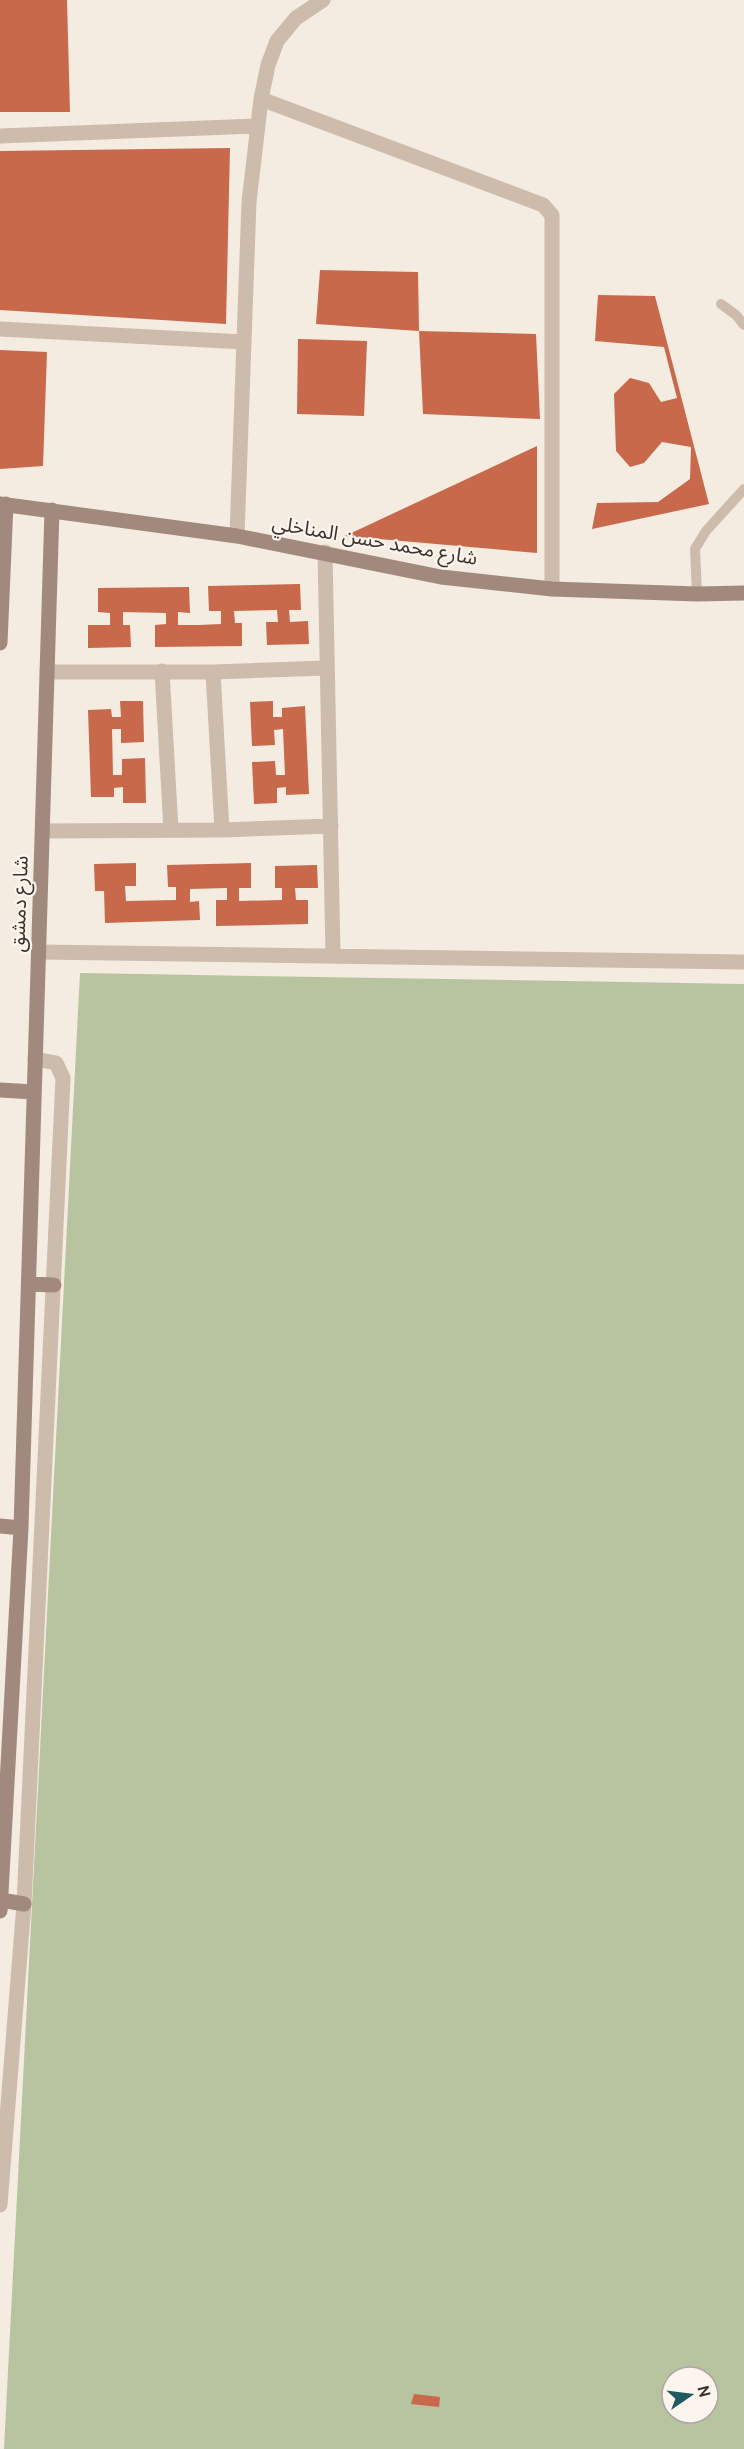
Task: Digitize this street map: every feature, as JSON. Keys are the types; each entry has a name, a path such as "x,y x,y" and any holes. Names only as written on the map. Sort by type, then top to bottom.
{"street":[{"path":"237,536 249,202 261,99 268,65 277,42 296,18 323,0"},
{"path":"261,99 543,205 552,214 552,589"},
{"path":"0,136 258,126"},
{"path":"0,329 244,342"},
{"path":"0,643 3,504"},
{"name":"شارع محمد حسن المناخلي","path":"3,504 237,536 441,577 552,589 697,594 744,592"},
{"name":"شارع دمشق","path":"0,1911 21,1528 52,510"},
{"path":"325,552 333,956"},
{"path":"47,672 213,672 326,668"},
{"path":"162,671 171,830"},
{"path":"213,672 222,830"},
{"path":"43,831 222,830 331,826"},
{"path":"39,952 744,962"},
{"path":"0,2205 24,1904 63,1078 56,1063 35,1059"},
{"path":"0,1090 34,1092"},
{"path":"29,1284 54,1285"},
{"path":"0,1526 21,1528"},
{"path":"1,1900 24,1904"}],"lane":[{"path":"722,304 744,325"},
{"path":"697,594 695,549 706,531 744,489"}],"green space":[{"path":"80,973 744,984 744,2449 4,2449"}],"building":[{"path":"0,0 67,0 70,112 0,112"},
{"path":"230,148 226,324 0,310 0,151"},
{"path":"320,270 418,272 419,331 316,324"},
{"path":"598,295 655,296 709,504 592,529 597,503 658,502 690,479 691,447 662,442 644,463 630,467 616,451 614,394 630,378 649,383 661,402 677,398 664,347 595,341"},
{"path":"419,331 536,334 540,419 423,414"},
{"path":"298,339 367,341 364,416 297,414"},
{"path":"0,350 47,352 43,466 0,469"},
{"path":"537,446 537,553 345,536"},
{"path":"300,584 301,610 289,610 290,622 308,621 309,644 267,645 266,622 278,622 277,610 234,611 235,623 242,623 242,646 155,647 155,625 166,624 166,613 123,612 123,625 130,625 131,647 88,648 88,625 110,625 110,613 98,612 98,588 189,587 190,613 178,612 178,625 199,625 221,624 221,611 209,611 208,586"},
{"path":"120,701 143,701 144,742 121,743 121,729 112,729 113,775 122,775 122,759 145,758 146,803 123,803 123,787 114,788 114,797 91,797 88,710 111,709 112,717 121,717"},
{"path":"273,701 273,717 282,717 282,708 305,706 309,794 286,795 286,787 277,788 277,803 254,804 252,762 275,761 276,775 285,775 283,729 274,730 275,745 252,746 250,702"},
{"path":"136,863 136,886 125,886 126,901 176,900 176,887 168,887 167,865 251,863 251,888 239,888 239,901 282,900 282,888 275,888 275,866 317,865 318,888 295,888 296,900 308,900 308,924 216,926 216,900 227,900 227,888 190,889 190,902 199,901 200,920 105,923 104,891 95,891 94,864"},
{"path":"414,2394 440,2397 439,2407 411,2404"}]}
